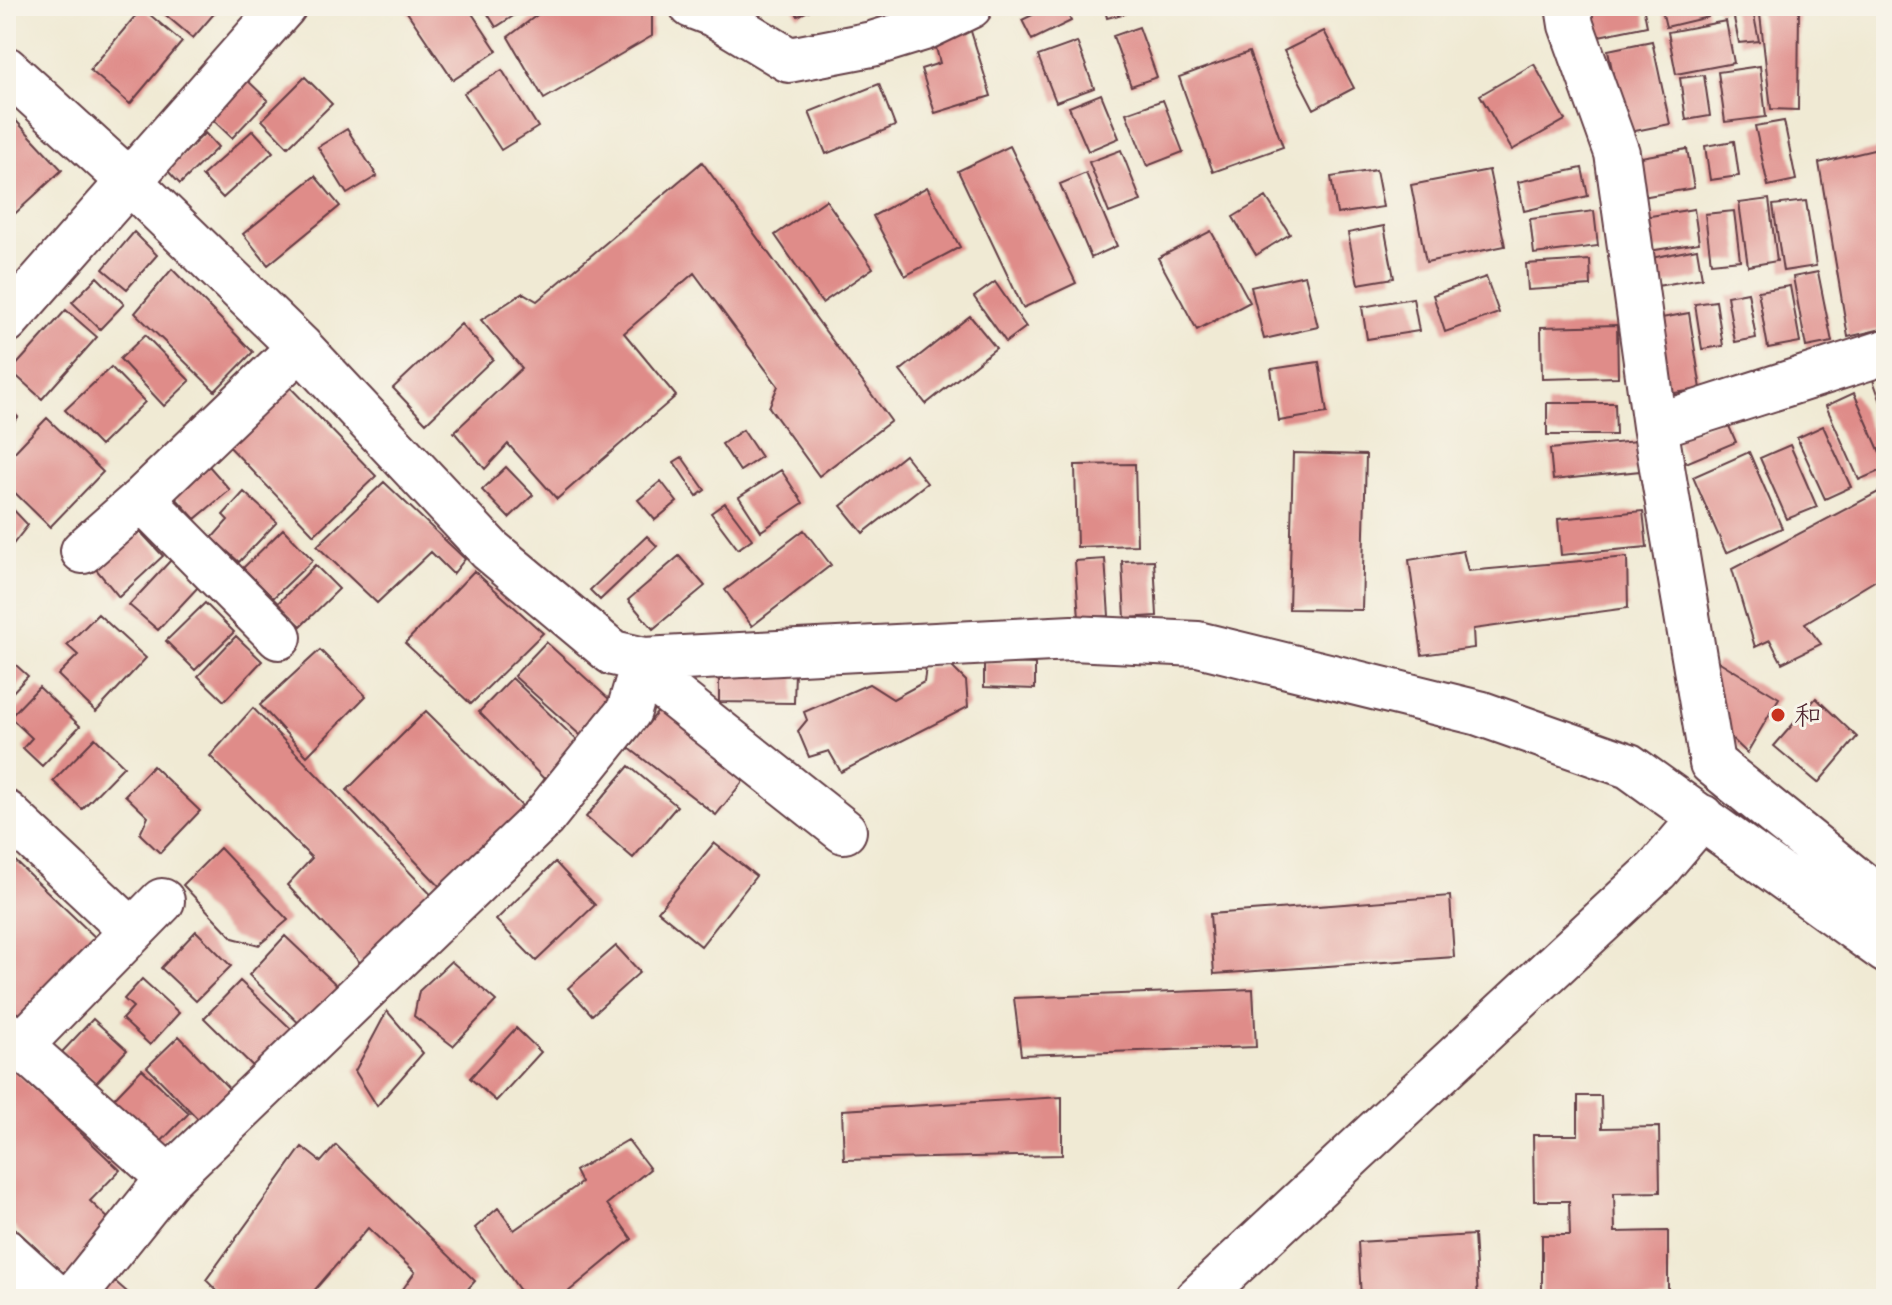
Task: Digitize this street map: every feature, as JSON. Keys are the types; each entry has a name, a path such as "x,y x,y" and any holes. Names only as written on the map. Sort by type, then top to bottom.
{"street":[{"path":"6,321 284,6"},
{"path":"692,6 713,14 789,60 885,40 924,28 970,6"},
{"path":"1568,6 1571,25 1617,153 1655,426 1712,763 1865,887 1881,946"},
{"path":"6,69 130,182 300,347 490,550 613,653 644,660 1072,638 1198,644 1479,713 1629,766 1881,946"},
{"path":"83,551 142,499 300,347"},
{"path":"1655,426 1886,352"},
{"path":"142,499 279,637"},
{"path":"644,660 660,685 844,831"},
{"path":"72,1299 169,1178 543,818 629,711 644,660"},
{"path":"6,813 147,916 13,1040 169,1178"},
{"path":"1197,1299 1657,870 1702,817"},
{"path":"6,1252 58,1299"}],"building":[{"path":"155,6 216,6 219,8 193,38"},
{"path":"403,6 467,6 497,51 453,80"},
{"path":"483,6 529,6 496,27"},
{"path":"549,6 644,6 652,9 652,36 544,99 508,37"},
{"path":"792,6 818,6 798,16"},
{"path":"1051,6 1064,6 1071,21 1032,40 1022,20"},
{"path":"1104,6 1141,6 1142,9 1107,18"},
{"path":"1588,6 1643,6 1647,26 1594,37"},
{"path":"1661,6 1706,6 1708,17 1666,27"},
{"path":"1716,6 1752,6 1759,41 1739,43 1732,8 1717,11"},
{"path":"1759,6 1799,6 1798,110 1771,109"},
{"path":"142,8 182,42 130,104 90,70"},
{"path":"1726,21 1734,63 1676,74 1668,32"},
{"path":"1139,27 1157,77 1131,86 1113,36"},
{"path":"970,28 991,96 935,113 921,69 940,63 934,40"},
{"path":"1324,31 1354,88 1314,109 1284,51"},
{"path":"1652,41 1670,124 1625,133 1608,50"},
{"path":"1077,42 1094,88 1056,102 1038,56"},
{"path":"1249,52 1283,147 1213,172 1179,77"},
{"path":"1534,64 1565,120 1512,150 1480,95"},
{"path":"1760,66 1766,117 1725,122 1718,72"},
{"path":"502,70 538,127 501,150 464,93"},
{"path":"1704,75 1710,116 1686,120 1680,78"},
{"path":"305,77 332,104 288,147 262,120"},
{"path":"245,78 268,100 232,138 209,116"},
{"path":"879,84 895,126 826,154 809,112"},
{"path":"1101,94 1119,138 1088,151 1069,107"},
{"path":"1163,100 1183,152 1147,166 1126,113"},
{"path":"6,110 62,170 6,222"},
{"path":"1784,121 1796,180 1768,186 1755,126"},
{"path":"347,129 377,176 347,194 318,147"},
{"path":"253,130 273,152 223,198 202,176"},
{"path":"205,133 218,147 180,184 167,170"},
{"path":"1734,141 1739,176 1710,180 1705,146"},
{"path":"1010,146 1076,283 1023,308 958,171"},
{"path":"1886,147 1886,328 1848,337 1819,163"},
{"path":"1687,149 1694,188 1642,197 1635,158"},
{"path":"1121,150 1141,201 1109,213 1089,162"},
{"path":"702,162 891,421 819,476 769,407 778,386 694,273 624,333 676,396 557,499 508,444 485,469 454,432 522,368 481,320 523,293 537,301"},
{"path":"1582,168 1588,196 1524,211 1518,182"},
{"path":"1376,170 1383,207 1337,214 1331,177"},
{"path":"1489,170 1505,246 1426,262 1411,185"},
{"path":"1086,173 1117,246 1091,258 1060,184"},
{"path":"315,176 340,206 268,265 243,234"},
{"path":"927,187 960,247 905,276 873,216"},
{"path":"1266,197 1290,234 1256,255 1233,217"},
{"path":"1769,199 1777,261 1748,266 1739,203"},
{"path":"826,200 873,268 822,303 775,235"},
{"path":"1806,201 1816,266 1783,271 1773,205"},
{"path":"1694,209 1699,243 1649,251 1644,217"},
{"path":"1594,211 1598,246 1534,254 1530,219"},
{"path":"1734,211 1740,260 1711,263 1705,214"},
{"path":"1384,226 1394,278 1358,284 1348,233"},
{"path":"1211,231 1250,302 1197,330 1158,258"},
{"path":"134,232 157,255 127,289 103,269"},
{"path":"1697,249 1702,278 1657,286 1651,258"},
{"path":"1590,260 1591,286 1528,290 1526,264"},
{"path":"172,269 253,352 215,391 135,313"},
{"path":"1818,272 1832,342 1806,347 1793,277"},
{"path":"1305,275 1318,327 1264,339 1251,287"},
{"path":"97,277 124,304 100,329 72,302"},
{"path":"1486,277 1499,313 1445,332 1433,295"},
{"path":"995,282 1026,327 1006,342 974,297"},
{"path":"1790,286 1800,342 1768,348 1758,291"},
{"path":"1748,292 1756,338 1735,342 1727,296"},
{"path":"1413,298 1419,331 1367,339 1362,307"},
{"path":"1716,301 1723,346 1702,349 1695,304"},
{"path":"66,310 97,337 42,399 11,371"},
{"path":"1689,313 1701,389 1668,394 1656,319"},
{"path":"970,316 996,348 926,404 900,371"},
{"path":"461,324 493,359 426,423 393,388"},
{"path":"1617,325 1618,377 1542,379 1541,327"},
{"path":"145,335 190,381 164,406 120,359"},
{"path":"1319,362 1327,413 1279,421 1271,369"},
{"path":"111,367 145,402 100,446 65,410"},
{"path":"1886,375 1886,416 1873,380"},
{"path":"286,383 376,476 314,535 225,442"},
{"path":"1854,393 1886,466 1859,480 1826,406"},
{"path":"1547,403 1615,403 1616,435 1547,435"},
{"path":"6,406 18,417 6,431"},
{"path":"1725,417 1736,442 1686,463 1675,438"},
{"path":"47,418 103,472 50,527 6,484 6,461"},
{"path":"1823,426 1851,487 1825,499 1797,438"},
{"path":"743,430 761,457 740,471 722,444"},
{"path":"1637,441 1640,471 1553,480 1550,449"},
{"path":"1790,445 1817,507 1787,519 1760,458"},
{"path":"1749,452 1782,528 1726,553 1693,477"},
{"path":"1293,453 1366,455 1362,610 1289,609"},
{"path":"905,455 927,483 863,533 841,506"},
{"path":"682,457 705,490 697,496 674,462"},
{"path":"1135,464 1137,545 1077,547 1075,465"},
{"path":"209,466 230,490 195,519 174,496"},
{"path":"506,467 533,495 509,518 482,490"},
{"path":"781,470 803,503 761,531 739,497"},
{"path":"661,481 677,502 655,520 638,500"},
{"path":"384,482 465,559 453,574 431,552 377,603 317,546"},
{"path":"1886,488 1886,574 1805,623 1821,644 1782,663 1770,640 1755,647 1732,569"},
{"path":"244,492 277,522 239,562 212,538 228,520 223,515"},
{"path":"6,502 28,525 6,553"},
{"path":"725,503 752,539 738,549 711,513"},
{"path":"1643,511 1647,547 1561,555 1558,519"},
{"path":"134,525 163,556 119,597 95,568"},
{"path":"283,529 313,560 273,598 243,568"},
{"path":"804,530 831,565 752,626 725,590"},
{"path":"647,536 657,546 600,600 590,590"},
{"path":"1463,551 1468,571 1627,557 1628,608 1473,629 1474,648 1422,655 1409,560"},
{"path":"679,556 705,586 653,629 628,600"},
{"path":"1105,559 1109,616 1079,618 1075,561"},
{"path":"171,560 199,586 158,630 129,605"},
{"path":"1154,560 1157,616 1125,618 1122,561"},
{"path":"315,565 339,589 301,626 277,604"},
{"path":"474,571 543,633 471,704 405,643"},
{"path":"205,603 234,632 195,670 166,641"},
{"path":"98,614 146,658 96,712 58,675 78,655 67,645"},
{"path":"236,636 262,661 224,701 198,676"},
{"path":"546,642 620,709 589,743 514,676"},
{"path":"320,650 366,696 307,756 260,705"},
{"path":"6,656 28,676 6,699"},
{"path":"1718,661 1779,698 1747,753 1720,727 1727,713 1714,703 1708,676"},
{"path":"984,662 1035,664 1035,689 984,687"},
{"path":"926,667 952,667 966,681 968,707 841,772 829,751 809,757 798,731 807,720 804,712 869,684 893,699 924,682"},
{"path":"719,670 795,671 794,703 719,702"},
{"path":"512,678 585,748 552,787 479,712"},
{"path":"39,687 80,726 42,766 23,748 32,738 10,717"},
{"path":"1816,698 1857,737 1818,783 1774,746"},
{"path":"664,704 751,771 716,815 629,748"},
{"path":"253,708 441,905 369,972 287,885 312,858 210,756"},
{"path":"426,711 531,815 449,896 347,790"},
{"path":"95,738 124,766 82,809 53,781"},
{"path":"153,766 200,811 160,853 140,834 148,817 125,795"},
{"path":"629,766 677,806 633,858 586,817"},
{"path":"714,843 756,876 701,946 658,911"},
{"path":"220,848 288,920 259,945 233,938 183,885"},
{"path":"9,855 97,939 12,1027 6,1021 6,858"},
{"path":"555,862 595,905 536,961 496,920"},
{"path":"1450,896 1454,957 1214,974 1210,914"},
{"path":"196,931 231,966 196,1001 161,968"},
{"path":"285,936 347,995 309,1033 249,975"},
{"path":"616,946 640,972 592,1015 568,988"},
{"path":"451,961 496,1001 453,1046 414,1016 419,991"},
{"path":"142,979 179,1013 150,1045 122,1019 133,1007 124,999"},
{"path":"240,981 302,1039 264,1077 204,1018"},
{"path":"1253,989 1256,1047 1021,1055 1014,998"},
{"path":"387,1011 423,1053 377,1106 355,1071"},
{"path":"93,1019 127,1050 96,1083 62,1052"},
{"path":"516,1028 541,1052 496,1101 470,1078"},
{"path":"179,1036 240,1100 211,1132 147,1067"},
{"path":"12,1068 120,1170 90,1201 113,1223 71,1281 6,1220 6,1074"},
{"path":"142,1069 189,1113 148,1155 102,1111"},
{"path":"1578,1096 1601,1096 1602,1128 1659,1127 1660,1192 1614,1193 1615,1232 1668,1231 1668,1299 1542,1299 1542,1235 1570,1235 1569,1201 1534,1201 1533,1135 1578,1135"},
{"path":"1062,1097 1062,1155 844,1160 842,1110"},
{"path":"628,1140 650,1169 607,1204 632,1239 562,1297 564,1299 526,1299 475,1228 498,1208 514,1230 581,1183 575,1171"},
{"path":"336,1145 475,1281 459,1299 396,1299 415,1272 368,1228 307,1299 225,1299 206,1280 302,1147 321,1162"},
{"path":"1474,1235 1478,1299 1361,1299 1358,1242"},
{"path":"6,1267 28,1288 16,1299 6,1299"},
{"path":"110,1277 135,1299 91,1299"}],"place":[{"name":"和","path":"1778,715"}]}
